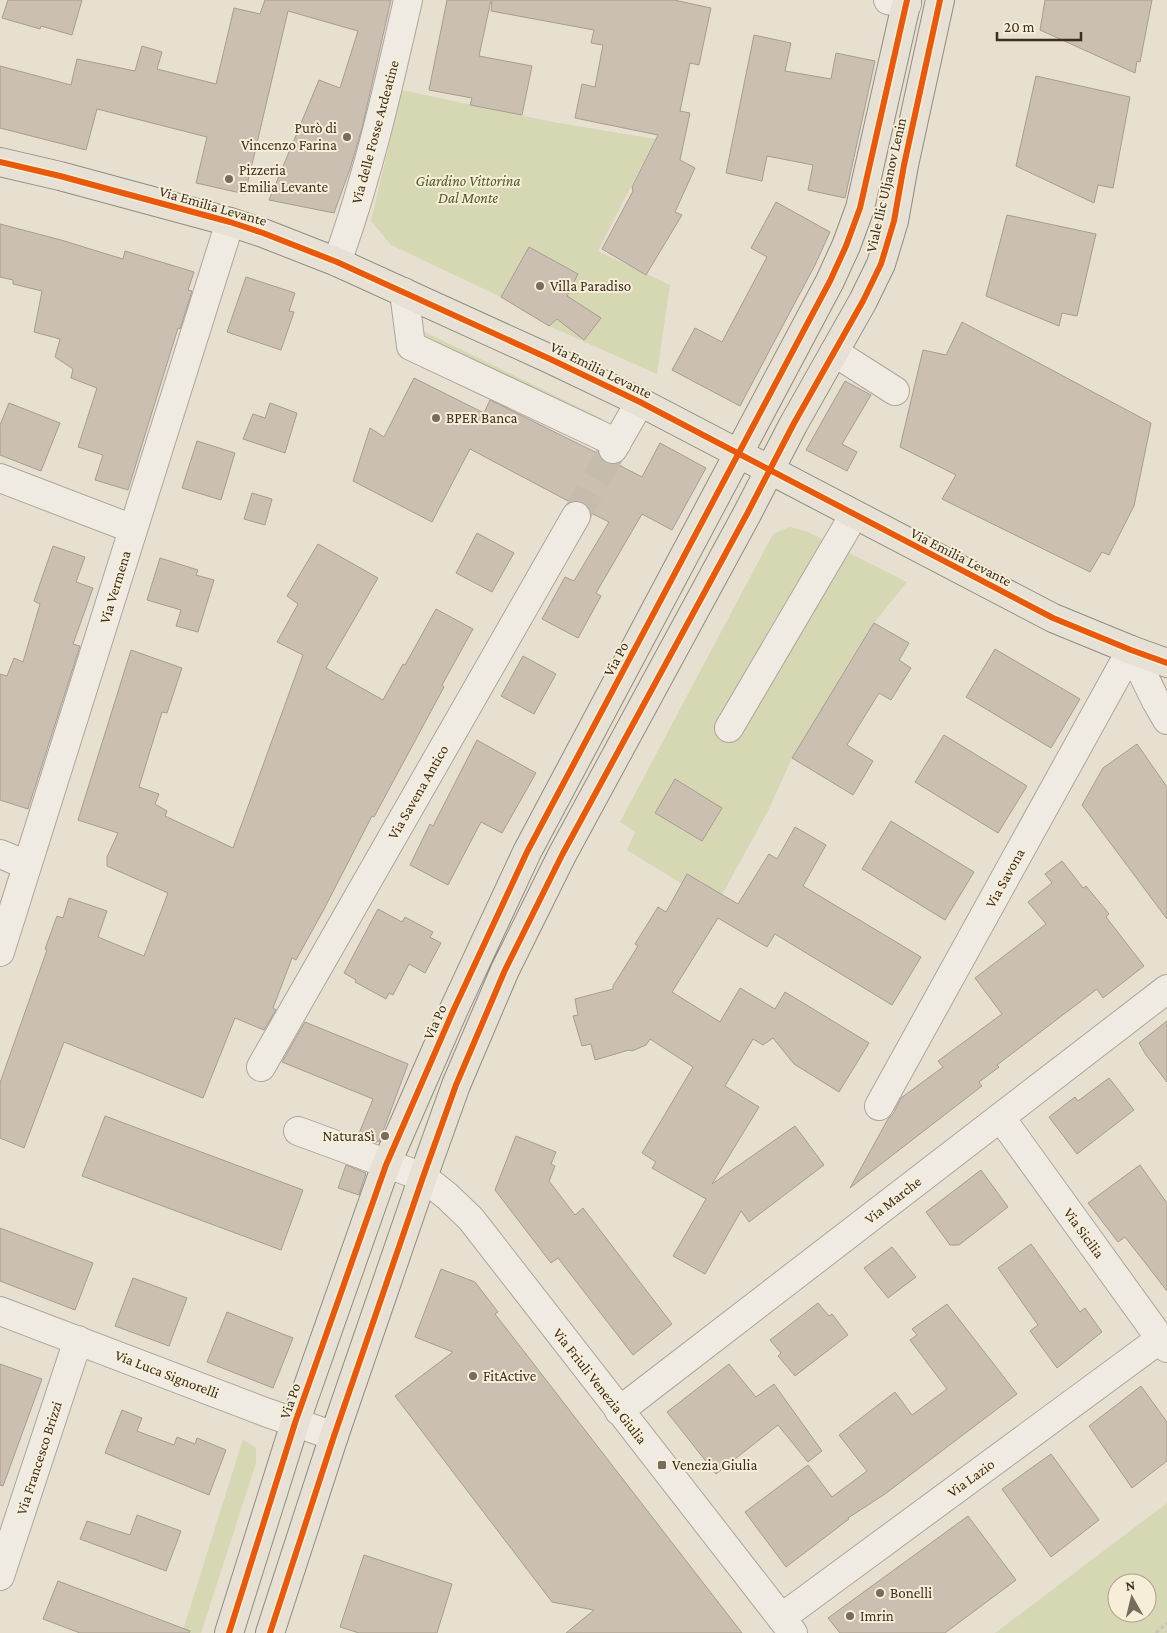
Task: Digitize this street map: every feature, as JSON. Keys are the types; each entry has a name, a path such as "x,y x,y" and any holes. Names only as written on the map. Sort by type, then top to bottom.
{"main road":[{"name":"Viale Ilic Uljanov Lenin","path":"770,470 863,301 881,264 894,222 907,150 940,0"},
{"name":"Viale Ilic Uljanov Lenin","path":"740,454 830,281 860,208 901,1"},
{"name":"Via Emilia Levante","path":"0,162 75,180 230,222 263,232 337,262 640,402 1053,618 1167,663"},
{"name":"Via Po","path":"229,1633 295,1423 386,1165 454,1009 527,852 740,454"},
{"path":"270,1633 334,1436 422,1177 456,1085 505,970 562,855 770,470"}],"street":[{"name":"Via delle Fosse Ardeatine","path":"337,262 350,224 391,75 408,0"},
{"name":"Via Vermena","path":"0,952 230,222"},
{"path":"404,292 411,346 615,446 640,402"},
{"path":"834,352 895,391"},
{"path":"0,478 133,529"},
{"path":"729,728 854,515"},
{"name":"Via Savena Antico","path":"261,1067 576,516"},
{"path":"1131,650 1167,720"},
{"name":"Via Savona","path":"879,1106 1131,650"},
{"path":"0,854 27,865"},
{"name":"Via Marche","path":"619,1411 1167,990"},
{"name":"Via Sicilia","path":"1000,1118 1164,1344"},
{"name":"Via Friuli Venezia Giulia","path":"298,1131 422,1177 447,1196 471,1219 787,1625"},
{"name":"Via Luca Signorelli","path":"0,1311 334,1436"},
{"name":"Via Francesco Brizzi","path":"0,1576 78,1340"},
{"name":"Via Lazio","path":"787,1625 1164,1344"}],"path":[{"path":"1156,1633 1167,1623"}],"green space":[{"name":"Giardino Vittorina Dal Monte","path":"402,90 553,122 655,139 598,251 670,285 657,374 549,326 578,274 529,247 501,297 391,245 371,221"},
{"path":"425,332 601,418 598,422 426,341"},
{"path":"790,527 808,532 907,582 874,623 792,758 769,809 717,904 687,875 682,884 627,850 635,832 620,822 773,534"},
{"path":"243,1439 256,1448 256,1463 201,1633 182,1633"},
{"path":"1167,1503 1167,1633 995,1633"}],"building":[{"path":"8,0 82,0 72,35 41,26 40,29 2,18"},
{"path":"265,0 391,0 362,128 334,213 269,200 319,80 340,88 358,31 288,11 245,194 196,183 207,137 97,109 86,150 0,128 0,66 71,85 77,59 135,71 142,46 162,52 157,69 216,84 234,8 260,14"},
{"path":"447,0 491,0 479,56 532,66 522,115 470,105 472,98 429,90"},
{"path":"492,0 674,0 711,8 699,65 690,63 680,111 690,113 680,160 695,168 675,212 682,215 646,275 602,249 633,191 632,187 658,135 575,118 582,84 595,87 603,45 591,43 594,30 491,11"},
{"path":"1045,0 1152,0 1140,62 1137,61 1135,73 1040,30"},
{"path":"754,35 791,43 785,71 831,79 836,53 875,61 845,198 808,190 813,165 767,156 762,181 726,173"},
{"path":"1036,76 1130,97 1113,188 1098,185 1094,203 1016,166"},
{"path":"776,202 830,232 815,265 740,406 672,370 695,328 722,342 767,257 751,248"},
{"path":"1007,215 1096,234 1077,316 1062,313 1059,326 986,296"},
{"path":"0,224 123,259 125,251 194,272 188,290 192,291 180,329 178,328 128,490 95,480 103,455 78,447 97,388 71,378 73,369 55,357 60,339 34,332 42,291 13,284 13,280 0,277"},
{"name":"Villa Paradiso","path":"529,247 578,274 567,296 601,318 584,340 557,319 549,326 501,297"},
{"path":"246,277 295,293 289,311 294,312 281,350 227,332"},
{"path":"962,322 1151,423 1134,506 1109,555 1102,552 1090,572 942,499 956,475 900,447 923,350 946,355"},
{"path":"414,378 484,413 490,400 599,454 606,463 617,464 642,477 660,443 706,468 672,530 642,514 596,593 601,596 578,638 542,619 565,577 574,581 609,522 591,513 584,503 576,500 570,502 470,449 432,522 353,481 370,428 384,437"},
{"path":"845,381 871,395 842,444 857,452 847,471 806,450"},
{"path":"9,403 60,423 41,471 0,455 0,425"},
{"path":"270,403 297,413 285,453 243,439 253,414 265,418"},
{"path":"197,441 235,453 221,500 182,488"},
{"path":"252,493 272,499 265,525 244,519"},
{"path":"477,533 514,553 492,592 456,573"},
{"path":"318,544 378,578 326,668 383,700 436,609 473,629 442,685 444,687 374,817 372,816 323,911 296,960 292,958 273,1008 276,1010 264,1030 235,1018 203,1098 64,1042 24,1148 0,1138 0,1083 47,950 45,949 57,916 63,918 69,898 107,911 98,937 144,956 168,893 107,866 107,857 118,833 78,820 131,650 182,668 167,713 162,712 139,787 159,794 155,804 167,811 165,816 233,848 303,655 277,642 298,604 287,596"},
{"path":"53,546 85,557 76,582 93,588 73,644 80,646 28,809 0,800 0,674 7,676 14,658 23,662 40,604 34,601"},
{"path":"160,558 198,570 196,575 214,580 198,632 176,626 181,610 147,600"},
{"path":"874,623 909,643 899,660 911,668 891,700 879,693 847,745 873,761 853,795 792,758"},
{"path":"995,649 1080,699 1051,748 966,697"},
{"path":"523,656 556,674 534,714 501,696"},
{"path":"944,735 1027,786 998,833 915,782"},
{"path":"477,740 536,773 502,833 481,822 448,885 410,865 430,824 433,826"},
{"path":"1137,744 1167,787 1167,919 1082,805 1103,768"},
{"path":"675,779 722,808 702,841 655,813"},
{"path":"891,821 974,872 945,920 862,869"},
{"path":"795,827 826,845 803,886 921,957 892,1005 775,934 767,947 718,918 672,992 720,1022 740,988 775,1009 785,992 869,1043 839,1092 794,1064 773,1038 763,1045 753,1039 725,1086 759,1107 712,1184 795,1126 824,1165 749,1222 741,1211 705,1274 673,1256 706,1199 652,1168 656,1162 642,1153 693,1067 650,1039 646,1045 632,1051 629,1050 595,1060 591,1044 582,1046 573,1016 578,1015 575,999 613,989 613,986 638,946 635,944 658,907 666,912 687,874 738,904 769,854 777,859"},
{"path":"1062,861 1083,888 1086,886 1109,914 1106,917 1144,966 1103,998 1097,989 997,1065 999,1067 979,1082 982,1086 850,1188 901,1098 943,1067 938,1061 1002,1014 975,978 1046,924 1028,902 1052,883 1045,874"},
{"path":"378,909 402,922 405,917 433,932 430,937 441,943 425,973 409,964 393,995 389,993 386,999 355,982 356,980 344,973"},
{"path":"1167,1021 1167,1082 1139,1043"},
{"path":"305,1022 408,1064 379,1142 377,1141 376,1143 358,1136 373,1099 282,1062"},
{"path":"1109,1078 1134,1110 1077,1154 1049,1117 1075,1097 1078,1101"},
{"path":"105,1116 303,1190 281,1250 82,1176"},
{"path":"516,1136 556,1152 551,1164 555,1166 549,1181 575,1215 583,1208 672,1324 633,1355 558,1258 551,1263 495,1190"},
{"path":"346,1165 366,1173 359,1195 338,1188"},
{"path":"1140,1165 1167,1203 1167,1291 1125,1237 1118,1242 1088,1203"},
{"path":"981,1170 1008,1207 959,1245 950,1245 926,1212"},
{"path":"0,1228 93,1263 75,1310 0,1281"},
{"path":"1031,1244 1080,1312 1085,1308 1102,1332 1057,1368 1030,1331 1038,1325 998,1268"},
{"path":"892,1247 916,1277 888,1298 864,1268"},
{"path":"441,1269 475,1282 498,1312 495,1314 742,1633 566,1633 594,1610 552,1602 395,1396 453,1352 415,1337"},
{"path":"133,1278 187,1298 169,1346 115,1326"},
{"path":"818,1303 829,1316 832,1314 848,1335 795,1376 778,1356 781,1353 770,1340"},
{"path":"947,1304 1017,1394 885,1494 848,1518 786,1567 745,1512 808,1465 832,1497 867,1471 839,1435 895,1392 912,1415 947,1389 910,1340 917,1335 912,1329"},
{"path":"227,1312 293,1338 273,1388 207,1362"},
{"path":"0,1364 42,1379 3,1486 0,1485"},
{"path":"729,1364 756,1397 774,1384 822,1451 808,1462 778,1425 716,1474 667,1412"},
{"path":"1141,1386 1167,1422 1167,1461 1132,1488 1089,1426"},
{"path":"122,1410 142,1418 137,1431 174,1445 177,1437 195,1444 197,1438 226,1450 209,1495 105,1453"},
{"path":"1051,1454 1099,1520 1051,1557 1002,1489"},
{"path":"137,1515 181,1531 166,1571 80,1539 87,1521 130,1535"},
{"path":"968,1516 1016,1580 945,1633 840,1633 828,1618"},
{"path":"364,1555 452,1584 437,1633 359,1633 340,1627"},
{"path":"58,1581 190,1631 189,1633 80,1633 43,1619"}],"tunnel":[{"path":"576,516 613,449"}],"cycle path":[{"path":"229,1633 295,1423 386,1165 454,1009 527,852 830,281 846,246 860,208 907,0"},
{"path":"270,1633 334,1436 423,1177 456,1085 505,970 562,855 747,514 793,425 863,301 881,264 894,221 904,165 940,0"},
{"path":"0,162 60,176 230,222 337,262 640,402 1053,618 1167,663"}],"place":[{"name":"Purò di Vincenzo Farina","path":"347,137"},
{"name":"Pizzeria Emilia Levante","path":"229,179"},
{"name":"Villa Paradiso","path":"540,286"},
{"name":"BPER Banca","path":"436,418"},
{"name":"NaturaSì","path":"385,1136"},
{"name":"FitActive","path":"473,1376"},
{"name":"Venezia Giulia","path":"662,1465"},
{"name":"Bonelli","path":"880,1593"},
{"name":"Imrin","path":"850,1616"}]}
